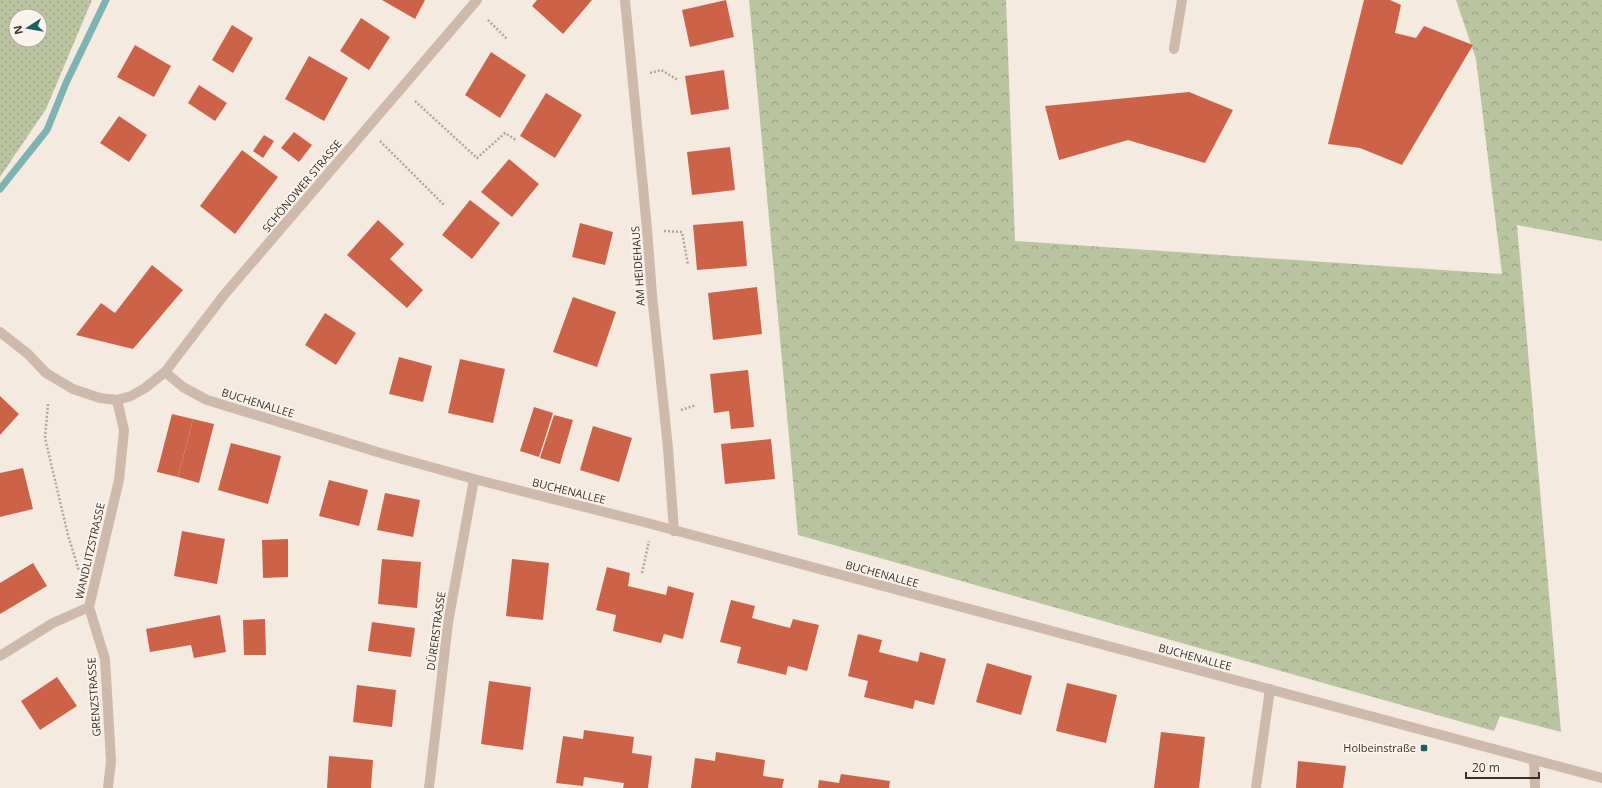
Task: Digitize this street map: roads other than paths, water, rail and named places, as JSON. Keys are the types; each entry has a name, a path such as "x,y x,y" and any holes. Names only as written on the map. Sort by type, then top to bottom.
{"street":[{"name":"SCHÖNOWER STRASSE","path":"116,400 131,396 145,388 165,372 224,295 477,0"},
{"name":"AM HEIDEHAUS","path":"625,0 652,296 668,448 674,531"},
{"path":"1174,49 1182,0"},
{"path":"0,332 28,354 46,373 73,389 100,398 116,400"},
{"name":"BUCHENALLEE","path":"165,372 183,387 207,400 384,454 1602,778"},
{"name":"WANDLITZSTRASSE","path":"0,656 53,623 89,607 119,480 124,430 116,400"},
{"name":"DÜRERSTRASSE","path":"429,788 448,622 474,479"},
{"name":"GRENZSTRASSE","path":"89,607 105,659 111,761 108,788"},
{"path":"1256,788 1270,689"},
{"path":"1534,760 1535,788"}],"waterway":[{"path":"0,189 47,130 66,83 106,0"}],"place":[{"name":"Holbeinstraße","path":"1424,748"}]}
